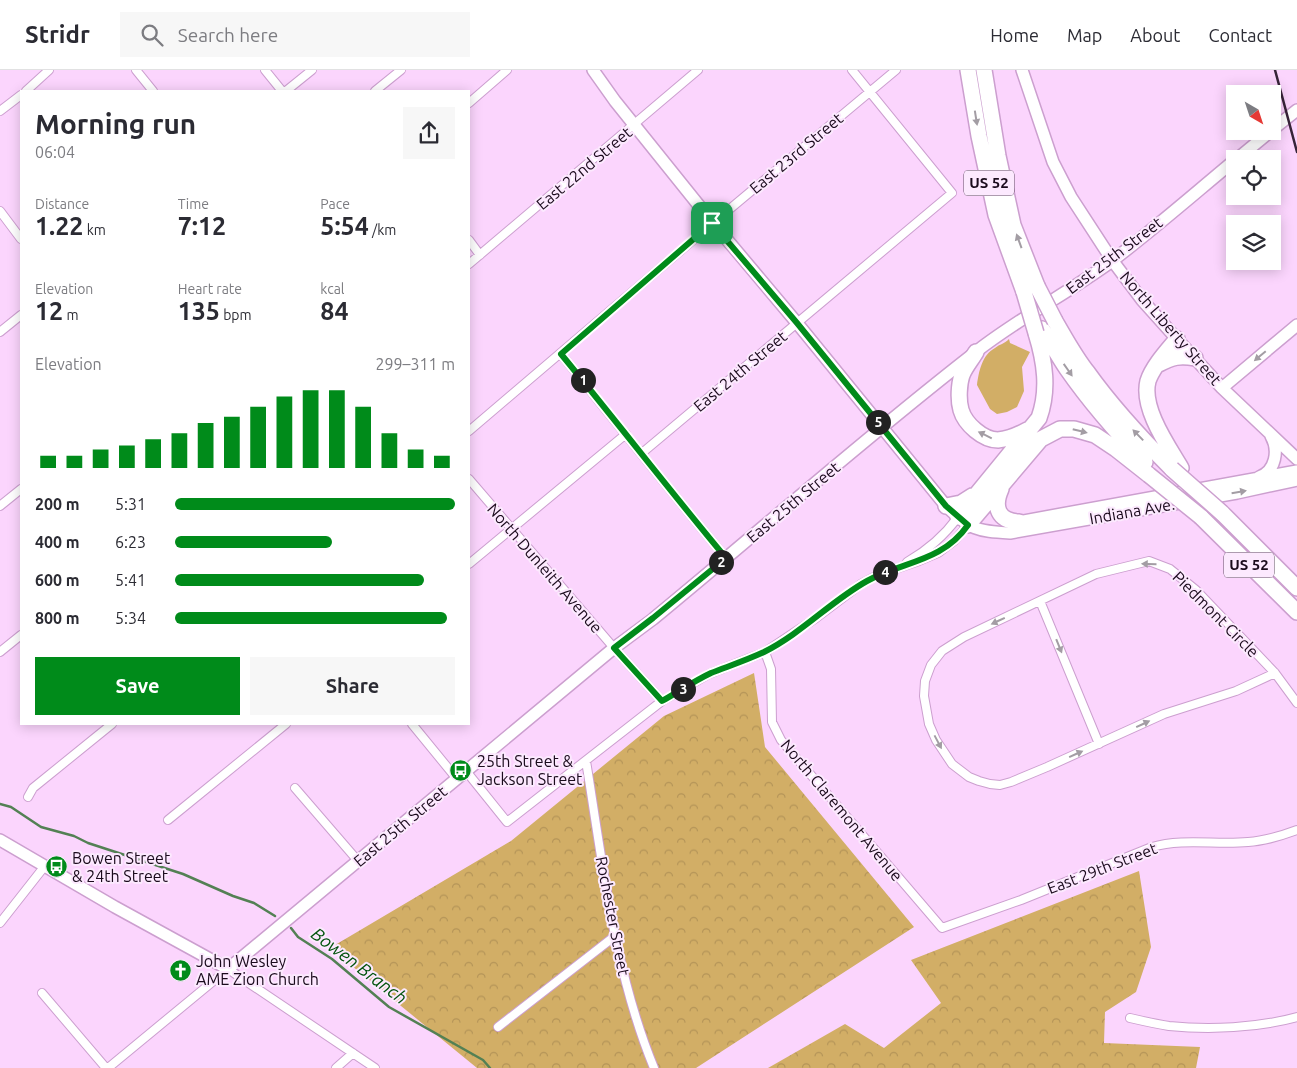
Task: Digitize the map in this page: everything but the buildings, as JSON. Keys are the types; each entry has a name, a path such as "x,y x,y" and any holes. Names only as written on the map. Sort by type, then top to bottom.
{"highway":[{"name":"US 52","path":"968,70 979,136 996,215 1030,289"},
{"name":"US 52","path":"984,70 998,156 1013,225 1030,289 1044,328 1067,369 1152,473 1201,517 1297,612"},
{"path":"963,521 981,489 1039,418 1045,395 1046,379 1044,328 1030,289"},
{"name":"US 52","path":"1044,328 1086,372 1133,430 1177,469 1297,588"},
{"path":"1177,339 1157,364 1148,381 1147,395 1160,433 1177,469"},
{"path":"976,352 962,376 960,391 960,408 967,420 980,433 997,440 1013,437 1030,428"},
{"path":"1157,364 1167,359 1182,356 1195,358"},
{"path":"963,521 1002,486 1041,439 1053,432 1067,428 1085,431 1116,448 1152,473"},
{"path":"1002,486 997,502 998,509 1004,518 1013,522 1020,522"},
{"path":"946,506 961,503 981,489"}],"street":[{"path":"27,90 49,70"},
{"path":"136,70 152,90"},
{"path":"265,70 281,90"},
{"path":"287,90 312,70"},
{"path":"376,90 402,70"},
{"path":"470,102 507,70"},
{"path":"593,70 712,223 797,323 946,506 963,521"},
{"name":"East 22nd Street","path":"470,263 698,70"},
{"path":"852,70 870,92"},
{"name":"East 23rd Street","path":"470,430 712,223 896,70"},
{"name":"North Liberty Street","path":"1025,72 1053,162 1071,197 1112,260 1142,300 1222,388 1297,459"},
{"name":"East 24th Street","path":"642,453 952,193 870,92"},
{"path":"0,112 20,96"},
{"name":"East 25th Street","path":"1281,123 1297,110"},
{"name":"East 25th Street","path":"1248,150 1261,140"},
{"name":"East 25th Street","path":"107,1068 614,648 976,352 1006,328 1112,260 1226,168"},
{"path":"0,211 20,238"},
{"path":"470,241 480,254"},
{"path":"0,332 20,316"},
{"path":"1222,388 1297,325"},
{"path":"561,354 642,453 682,506 726,558"},
{"path":"1253,480 1264,475 1274,461 1276,447 1269,432"},
{"path":"470,563 626,434"},
{"name":"Indiana Ave.","path":"963,521 1000,526 1297,472"},
{"name":"North Dunleith Avenue","path":"470,480 662,701"},
{"name":"Indiana Ave.","path":"963,521 987,532 1010,533 1237,493 1297,480"},
{"path":"0,506 20,490"},
{"path":"413,725 507,822 662,701 709,674 765,652 816,618 861,584 878,575 919,561 938,552 954,541 963,521"},
{"path":"895,569 914,558 963,521"},
{"name":"Piedmont Circle","path":"1276,673 1236,691 1164,714 1011,782 990,784 969,777 952,764 936,740 925,710 925,681 931,665 942,651 964,637 1096,574 1149,561 1170,569 1196,590 1276,673 1297,702"},
{"path":"1040,601 1099,744"},
{"path":"0,652 20,636"},
{"name":"North Claremont Avenue","path":"765,652 771,669 772,722 781,740 942,928"},
{"path":"28,797 34,788 111,725"},
{"path":"168,820 285,725"},
{"name":"Rochester Street","path":"586,761 615,936 633,1013 654,1068"},
{"path":"295,788 358,862"},
{"name":"East 29th Street","path":"942,928 1013,903 1152,847 1180,842 1248,842 1266,840 1297,830"},
{"path":"0,840 44,867 228,969 375,1068"},
{"path":"0,923 44,867"},
{"path":"498,1027 615,936"},
{"path":"42,993 107,1068"},
{"path":"1130,1018 1168,1026 1219,1027 1278,1022 1297,1017"},
{"path":"336,1068 353,1053"}],"green space":[{"path":"1009,339 1010,343 1030,352 1022,367 1024,391 1017,407 997,414 990,409 977,385 984,359 991,351"},
{"path":"754,673 765,747 914,927 696,1068 477,1068 330,948 511,841 664,716"},
{"path":"1139,871 1151,947 1136,992 1105,1012 1104,1043 1200,1047 1196,1068 768,1068 845,1024 884,1048 941,1003 911,960"}],"waterway":[{"name":"Bowen Branch","path":"0,804 11,807 41,827 74,836 88,843 183,874 254,903 275,916"},
{"name":"Bowen Branch","path":"291,928 298,937 332,959 389,1007 483,1060 490,1068"}],"railway":[{"path":"1275,70 1297,152"}],"place":[{"name":"25th Street & Jackson Street","path":"461,770"},
{"name":"Bowen Street & 24th Street","path":"56,867"},
{"name":"John Wesley AME Zion Church","path":"180,970"}],"route":[{"path":"712,223 797,323 946,506 968,525 954,541 938,552 919,561 878,575 861,584 816,618 765,652 709,674 662,701 614,648 726,558 682,506 642,453 561,354 712,223"}]}
